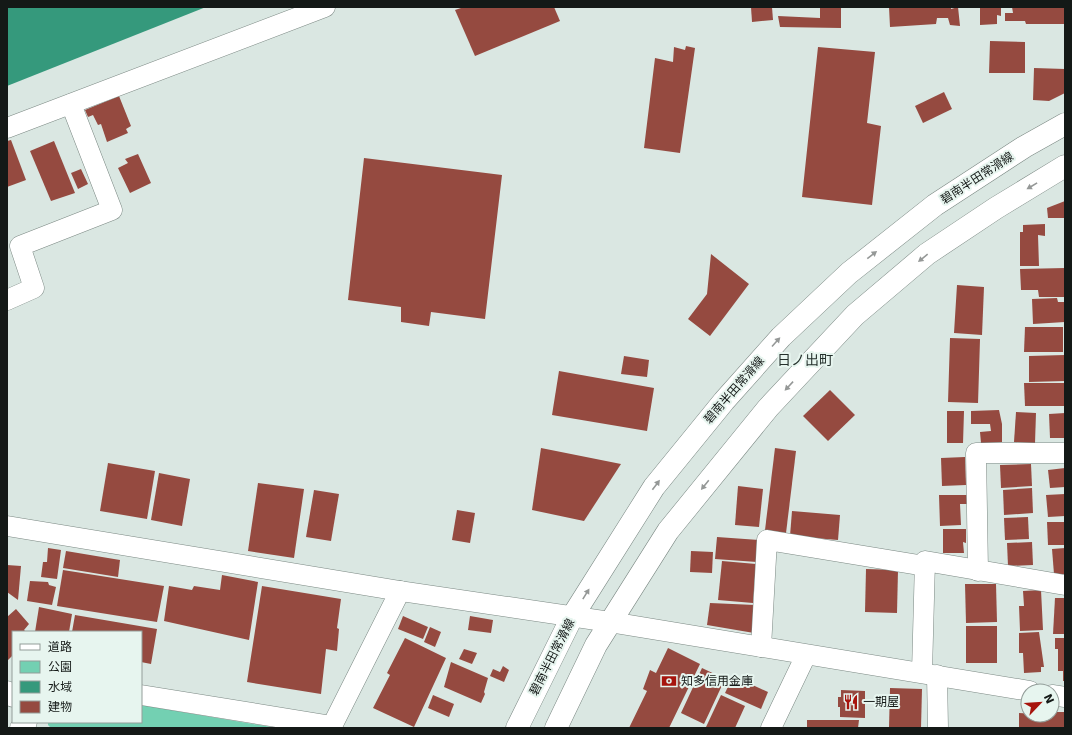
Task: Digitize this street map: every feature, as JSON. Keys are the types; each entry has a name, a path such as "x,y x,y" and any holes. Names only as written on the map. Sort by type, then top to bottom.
{"main road":[{"name":"碧南半田常滑線","path":"517,728 572,617 654,487 724,401 780,337 850,273 935,205 1024,147 1065,124"},
{"path":"556,728 596,645 668,531 768,408 855,314 927,254 996,208 1065,166"}],"street":[{"path":"7,128 324,7"},
{"path":"7,300 34,288 20,246 112,210 71,104"},
{"path":"978,571 976,453 1065,453"},
{"path":"7,526 400,591 610,622 1020,689"},
{"path":"761,647 767,540 925,566"},
{"path":"938,728 930,674 925,561 1065,585"},
{"path":"142,695 332,727 400,591"},
{"path":"771,728 806,655"}],"green space":[{"path":"142,705 277,728 51,728 48,723 142,723"}],"water":[{"path":"7,7 206,7 7,86"}],"building":[{"path":"464,7 554,7 560,21 475,56 455,10"},
{"path":"751,7 772,7 773,20 752,22"},
{"path":"820,7 841,7 841,28 780,27 778,16 820,18"},
{"path":"889,7 951,7 951,9 958,7 960,26 950,25 948,18 937,18 936,24 890,27"},
{"path":"980,7 1001,7 1001,16 997,15 997,24 980,25"},
{"path":"1012,7 1065,7 1065,24 1026,24 1025,21 1005,21 1005,13 1013,13"},
{"path":"990,41 1025,42 1025,73 989,73"},
{"path":"686,46 695,48 680,153 644,148 655,58 673,62 674,47 685,50"},
{"path":"818,47 875,52 867,123 881,126 872,205 802,197"},
{"path":"1034,68 1065,69 1065,93 1049,101 1033,100"},
{"path":"944,92 952,109 923,123 915,106"},
{"path":"119,96 131,126 126,129 128,133 107,142 101,124 98,125 93,115 88,117 85,110"},
{"path":"11,140 26,180 7,187 7,141"},
{"path":"54,141 75,193 51,201 30,151"},
{"path":"138,154 151,183 130,193 118,168 128,163 125,159"},
{"path":"364,158 502,175 485,319 431,312 429,326 401,322 401,307 348,300"},
{"path":"81,169 88,184 78,189 71,173"},
{"path":"1065,201 1065,218 1048,218 1047,208"},
{"path":"1045,224 1045,236 1038,235 1039,266 1020,266 1020,232 1023,232 1023,225"},
{"path":"711,254 749,284 710,336 688,319 707,294"},
{"path":"1065,268 1065,297 1039,297 1038,290 1021,290 1020,269"},
{"path":"957,285 984,287 982,335 954,333"},
{"path":"1057,298 1058,302 1065,302 1065,322 1033,324 1032,299"},
{"path":"1025,327 1063,327 1063,352 1024,352"},
{"path":"950,338 980,339 978,403 948,402"},
{"path":"1065,355 1065,381 1029,382 1029,356"},
{"path":"624,356 649,360 647,377 621,374"},
{"path":"559,371 654,388 647,431 552,415"},
{"path":"1024,383 1064,383 1064,406 1025,406"},
{"path":"830,390 855,415 828,441 803,416"},
{"path":"999,410 1002,424 1002,442 981,443 980,432 991,431 990,424 971,424 971,411"},
{"path":"947,411 964,411 963,443 947,443"},
{"path":"1016,412 1036,413 1035,443 1014,442"},
{"path":"1065,413 1065,438 1050,438 1049,414"},
{"path":"541,448 621,464 584,521 532,510"},
{"path":"775,448 796,451 786,533 765,530"},
{"path":"965,457 966,485 942,486 941,458"},
{"path":"108,463 155,471 147,519 100,511"},
{"path":"1031,464 1032,486 1001,488 1000,465"},
{"path":"1065,468 1065,487 1050,488 1048,470"},
{"path":"159,473 190,479 182,526 151,520"},
{"path":"258,483 304,489 294,558 248,551"},
{"path":"738,486 763,489 759,527 735,525"},
{"path":"1032,488 1033,513 1004,515 1003,490"},
{"path":"314,490 339,494 331,541 306,537"},
{"path":"1065,494 1065,516 1048,517 1046,495"},
{"path":"939,495 967,495 967,504 960,504 961,525 940,526"},
{"path":"457,510 475,513 470,543 452,540"},
{"path":"792,511 840,515 838,540 790,536"},
{"path":"1028,517 1029,539 1005,540 1004,518"},
{"path":"1047,522 1065,522 1065,545 1048,545"},
{"path":"943,529 966,529 966,543 963,542 964,553 943,553"},
{"path":"717,537 759,540 757,562 715,559"},
{"path":"1032,542 1033,565 1008,566 1007,543"},
{"path":"48,548 61,550 57,579 41,577 43,562 47,562"},
{"path":"1065,548 1065,574 1054,574 1052,549"},
{"path":"66,551 120,560 118,577 63,568"},
{"path":"691,551 713,552 712,573 690,572"},
{"path":"722,561 756,564 753,603 718,600"},
{"path":"7,565 21,566 18,600 7,592"},
{"path":"866,569 898,570 897,613 865,612"},
{"path":"63,570 164,586 157,622 57,606"},
{"path":"222,575 258,582 249,640 164,621 169,586 192,590 194,586 220,590"},
{"path":"30,581 48,582 49,585 56,587 52,605 27,601"},
{"path":"965,584 996,584 997,622 966,623"},
{"path":"262,586 341,599 337,628 339,629 337,651 326,649 321,694 247,682"},
{"path":"1041,590 1043,630 1020,631 1019,606 1024,606 1023,591"},
{"path":"1055,598 1065,598 1065,634 1053,634"},
{"path":"710,603 755,605 754,633 707,625"},
{"path":"39,607 72,614 69,631 35,631"},
{"path":"16,609 29,624 24,630 25,631 12,631 12,656 7,661 7,617"},
{"path":"75,615 157,629 151,664 142,662 142,631 72,631"},
{"path":"403,616 428,627 423,639 398,629"},
{"path":"470,616 493,620 491,633 468,630"},
{"path":"966,626 997,626 997,663 966,663"},
{"path":"430,627 441,632 435,647 424,642"},
{"path":"1039,632 1044,667 1041,667 1041,672 1024,673 1023,653 1019,653 1019,633"},
{"path":"405,638 446,658 414,727 373,708 390,675 387,673"},
{"path":"1055,638 1065,638 1065,681 1063,681 1063,671 1058,671 1058,649 1055,649"},
{"name":"知多信用金庫","path":"668,648 700,664 669,728 629,728 647,691 643,689 650,670 656,673"},
{"path":"464,649 477,653 472,664 459,659"},
{"path":"451,662 488,678 484,692 485,694 481,703 444,687"},
{"path":"503,666 509,670 504,682 490,676 493,669 500,672"},
{"path":"702,668 725,679 704,724 681,713"},
{"path":"733,676 768,692 761,709 725,693"},
{"path":"890,688 922,689 921,728 889,728"},
{"name":"一期屋","path":"841,690 865,691 865,718 840,717 838,697 841,697"},
{"path":"433,695 454,704 449,717 428,708"},
{"path":"721,695 745,706 735,728 706,727"},
{"path":"1060,712 1065,712 1065,728 1019,728 1019,713 1020,723 1060,723"},
{"path":"807,720 859,720 858,728 807,728"}],"place":[{"name":"知多信用金庫","path":"669,681"},
{"name":"一期屋","path":"851,702"}],"district":[{"name":"日ノ出町","path":"805,360"}]}
